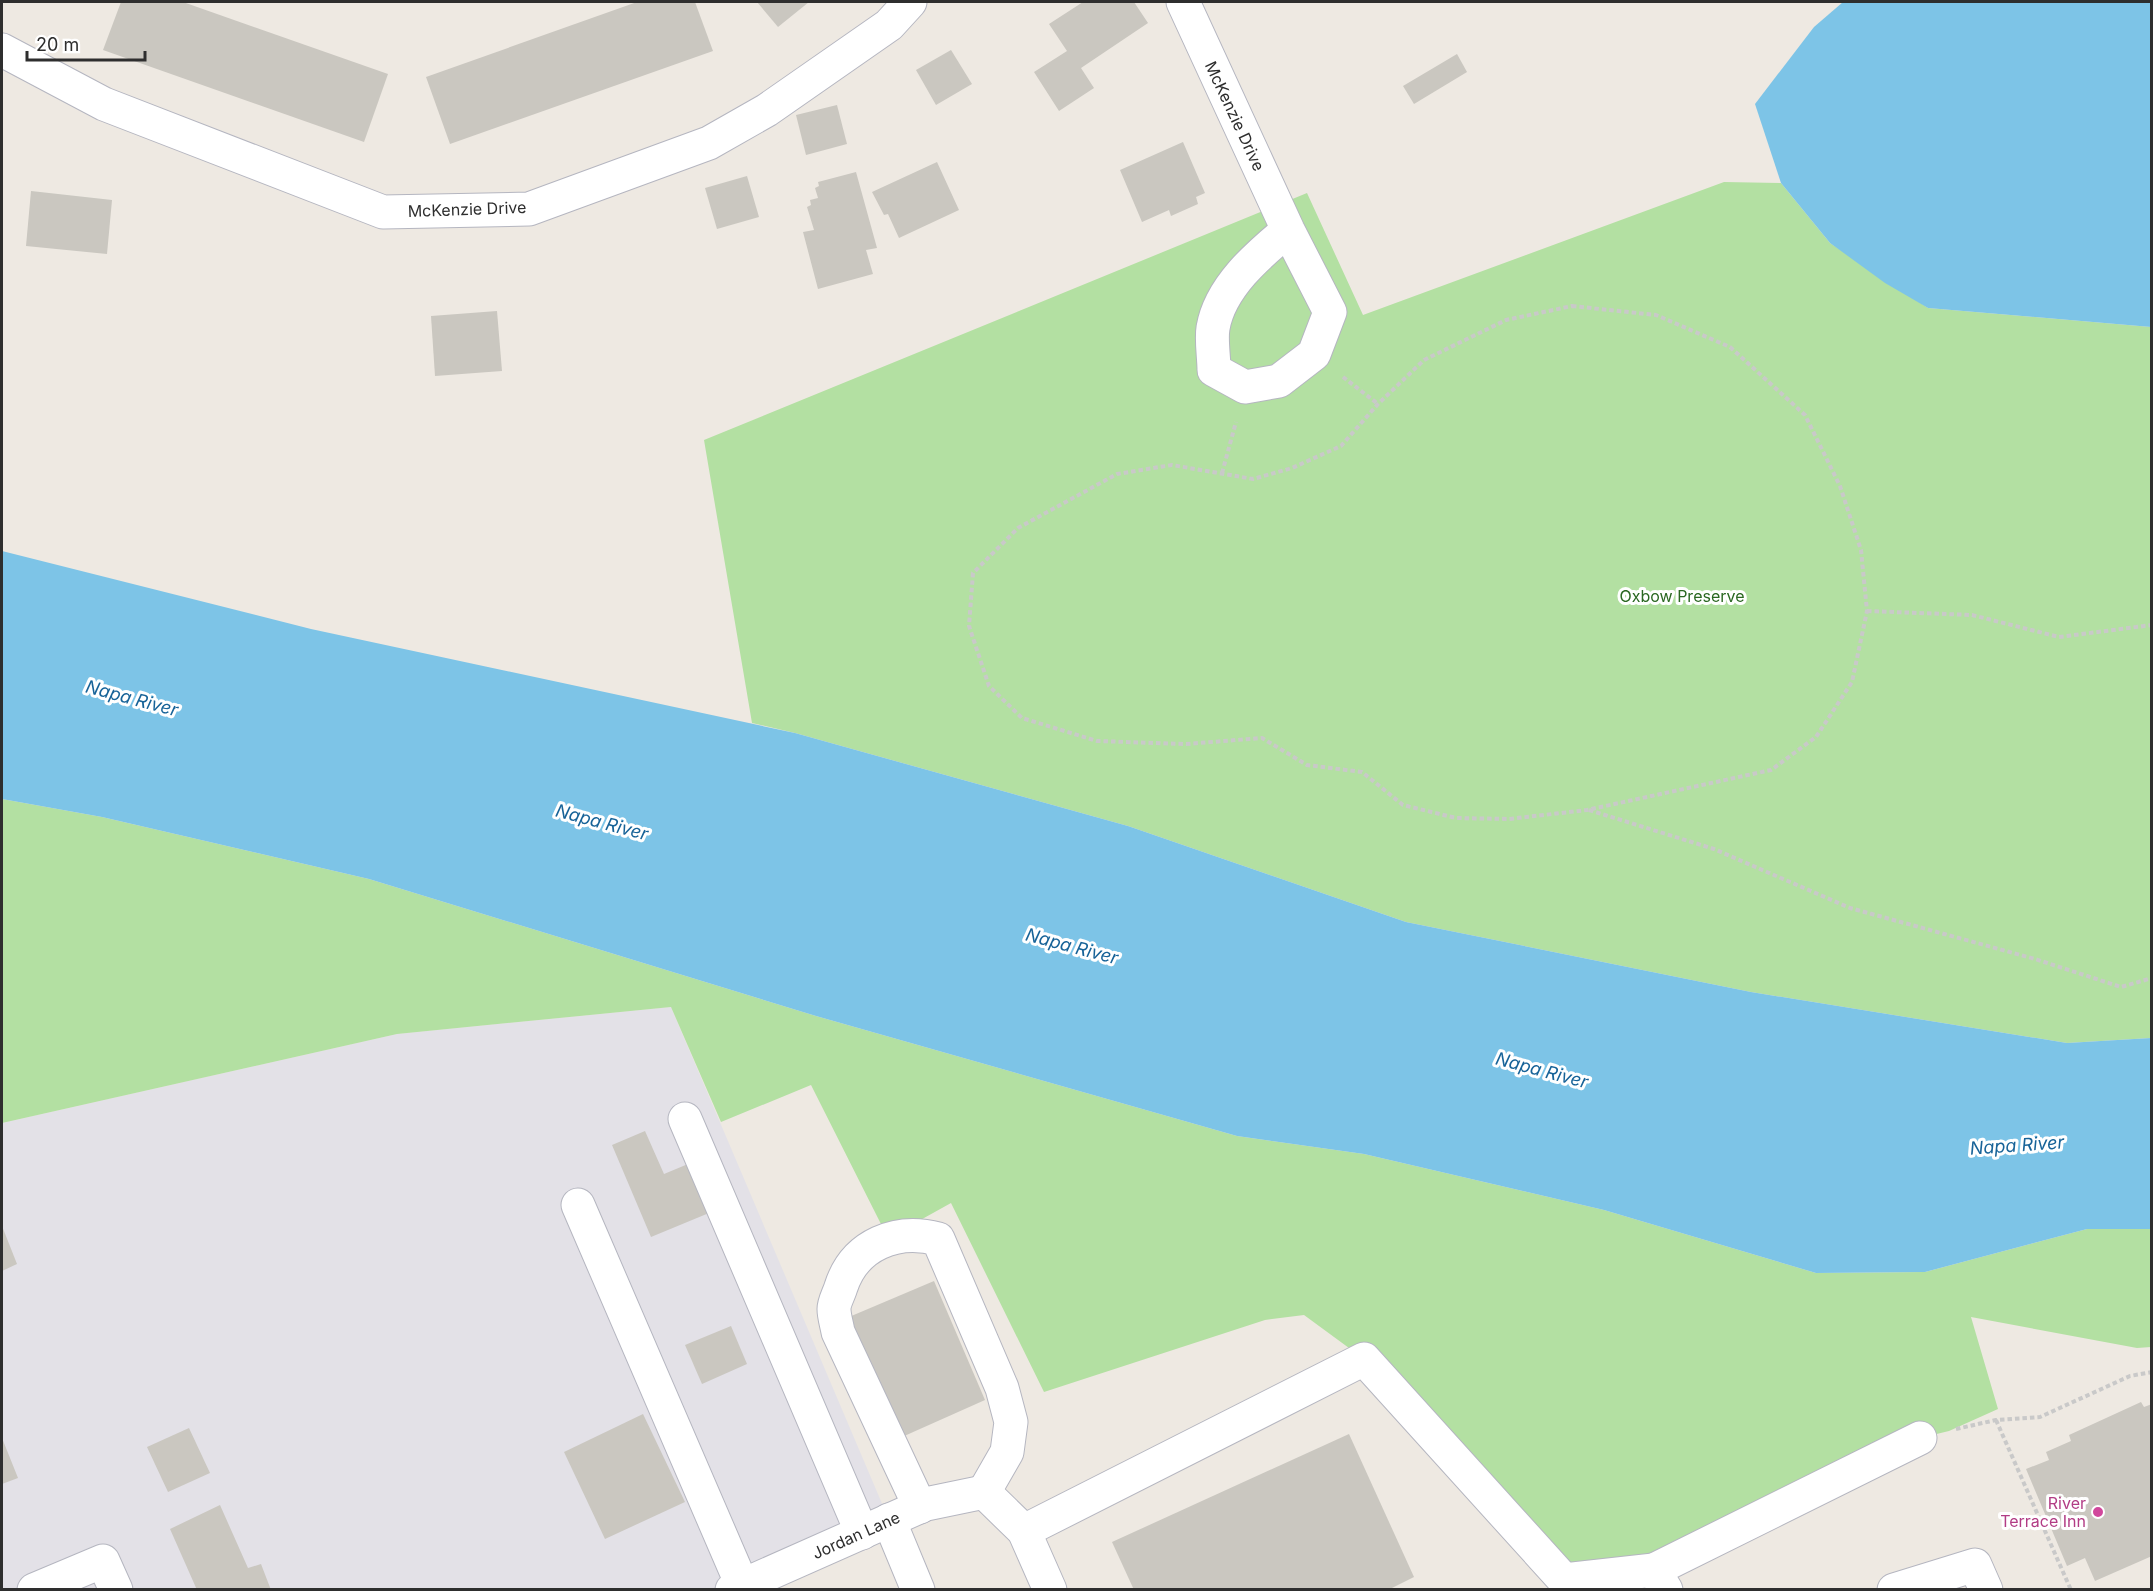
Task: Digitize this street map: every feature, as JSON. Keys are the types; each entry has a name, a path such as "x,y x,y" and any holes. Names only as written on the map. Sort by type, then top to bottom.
{"street":[{"name":"McKenzie Drive","path":"2,50 104,104 383,212 529,209 709,143 767,110 889,25 909,2"},
{"name":"McKenzie Drive","path":"1183,2 1288,230 1330,312 1314,354"},
{"path":"1288,230 1248,263 1228,293 1213,328 1214,370 1245,387 1280,381 1314,354"},
{"path":"685,1119 875,1526 918,1590"},
{"path":"578,1205 737,1587"},
{"path":"920,1507 838,1332 834,1307 845,1275 860,1254 888,1238 919,1234 938,1239 1002,1388 1011,1422 1007,1452 984,1492 1024,1531 1050,1590"},
{"path":"1024,1531 1364,1359 1559,1586 1660,1580 1920,1438"},
{"name":"Jordan Lane","path":"737,1587 920,1507 984,1492"},
{"path":"34,1590 103,1561 116,1590"},
{"path":"1894,1590 1975,1565 1986,1590"}],"path":[{"path":"1572,306 1656,315 1730,347 1805,415 1840,486 1857,539 1867,611 1852,682 1816,737 1771,770 1587,810 1509,819 1456,818 1403,804 1362,772 1307,765 1262,738 1186,744 1097,741 1022,718 989,686 969,626 973,573 1018,528 1117,474 1172,465 1253,479 1292,468 1341,446 1378,404 1424,360 1506,320 1572,306"},
{"path":"1314,354 1378,404"},
{"path":"1222,473 1245,387"},
{"path":"1867,611 1972,615 2059,637 2151,625"},
{"path":"1587,810 1714,849 1850,908 2035,960 2121,987 2151,978"},
{"path":"1920,1438 1996,1420 2040,1417 2130,1376 2151,1372"},
{"path":"1996,1420 2071,1590"}],"shaded area":[{"path":"671,1007 889,1520 732,1589 2,1589 2,1123 397,1034"}],"green space":[{"name":"Oxbow Preserve","path":"1724,182 1781,183 1830,243 1928,308 2151,327 2151,1038 2067,1043 1751,992 1406,922 1128,826 752,723 704,440 1307,193 1363,315"},
{"path":"2,799 102,817 369,879 816,1016 1237,1136 1364,1154 1604,1210 1816,1273 1925,1272 2087,1229 2151,1229 2151,1347 2137,1348 1971,1317 1998,1409 1949,1431 1920,1438 1654,1570 1564,1580 1364,1359 1304,1315 1265,1320 1044,1392 951,1203 888,1238 811,1085 721,1122 671,1007 397,1034 2,1123"}],"water":[{"path":"1843,2 2151,2 2151,327 1928,308 1885,283 1830,243 1781,183 1755,104 1814,27"},
{"name":"Napa River","path":"2,551 311,629 795,733 1128,826 1406,922 1751,992 2067,1043 2151,1038 2151,1229 2087,1229 1925,1272 1816,1273 1604,1210 1364,1154 1237,1136 816,1016 369,879 102,817 2,799"}],"building":[{"path":"121,2 183,2 388,74 364,142 103,50"},
{"path":"637,2 695,2 713,51 450,144 426,77"},
{"path":"757,2 809,2 778,27"},
{"path":"1083,2 1134,2 1148,23 1081,68 1094,88 1059,111 1034,72 1067,51 1049,24"},
{"path":"951,50 972,84 936,105 916,70"},
{"path":"1457,54 1467,72 1414,104 1403,86"},
{"path":"837,105 847,144 806,155 796,115"},
{"path":"1183,142 1205,193 1196,197 1198,204 1171,216 1169,210 1142,222 1120,170"},
{"path":"937,162 959,210 899,238 888,214 884,215 872,192"},
{"path":"856,172 877,248 866,250 873,274 818,289 803,232 814,230 807,207 811,205 810,200 818,198 815,188 819,186 818,182"},
{"path":"747,176 759,217 717,229 705,188"},
{"path":"31,191 112,200 107,254 26,246"},
{"path":"497,311 502,371 435,376 431,316"},
{"path":"645,1131 664,1174 688,1164 709,1213 651,1237 612,1145"},
{"path":"2,1226 17,1264 2,1271"},
{"path":"934,1281 985,1400 902,1437 849,1317"},
{"path":"731,1326 747,1364 702,1384 685,1345"},
{"name":"River Terrace Inn","path":"2141,1402 2144,1407 2152,1404 2152,1556 2095,1581 2085,1558 2067,1566 2026,1469 2049,1460 2046,1452 2071,1441 2069,1435"},
{"path":"643,1414 685,1502 605,1539 564,1452"},
{"path":"189,1428 210,1473 168,1492 147,1447"},
{"path":"1349,1434 1414,1577 1388,1590 1134,1590 1112,1542"},
{"path":"2,1438 18,1478 2,1484"},
{"path":"220,1505 248,1568 261,1564 271,1590 197,1590 170,1529"}],"place":[{"name":"River Terrace Inn","path":"2098,1512"}]}
